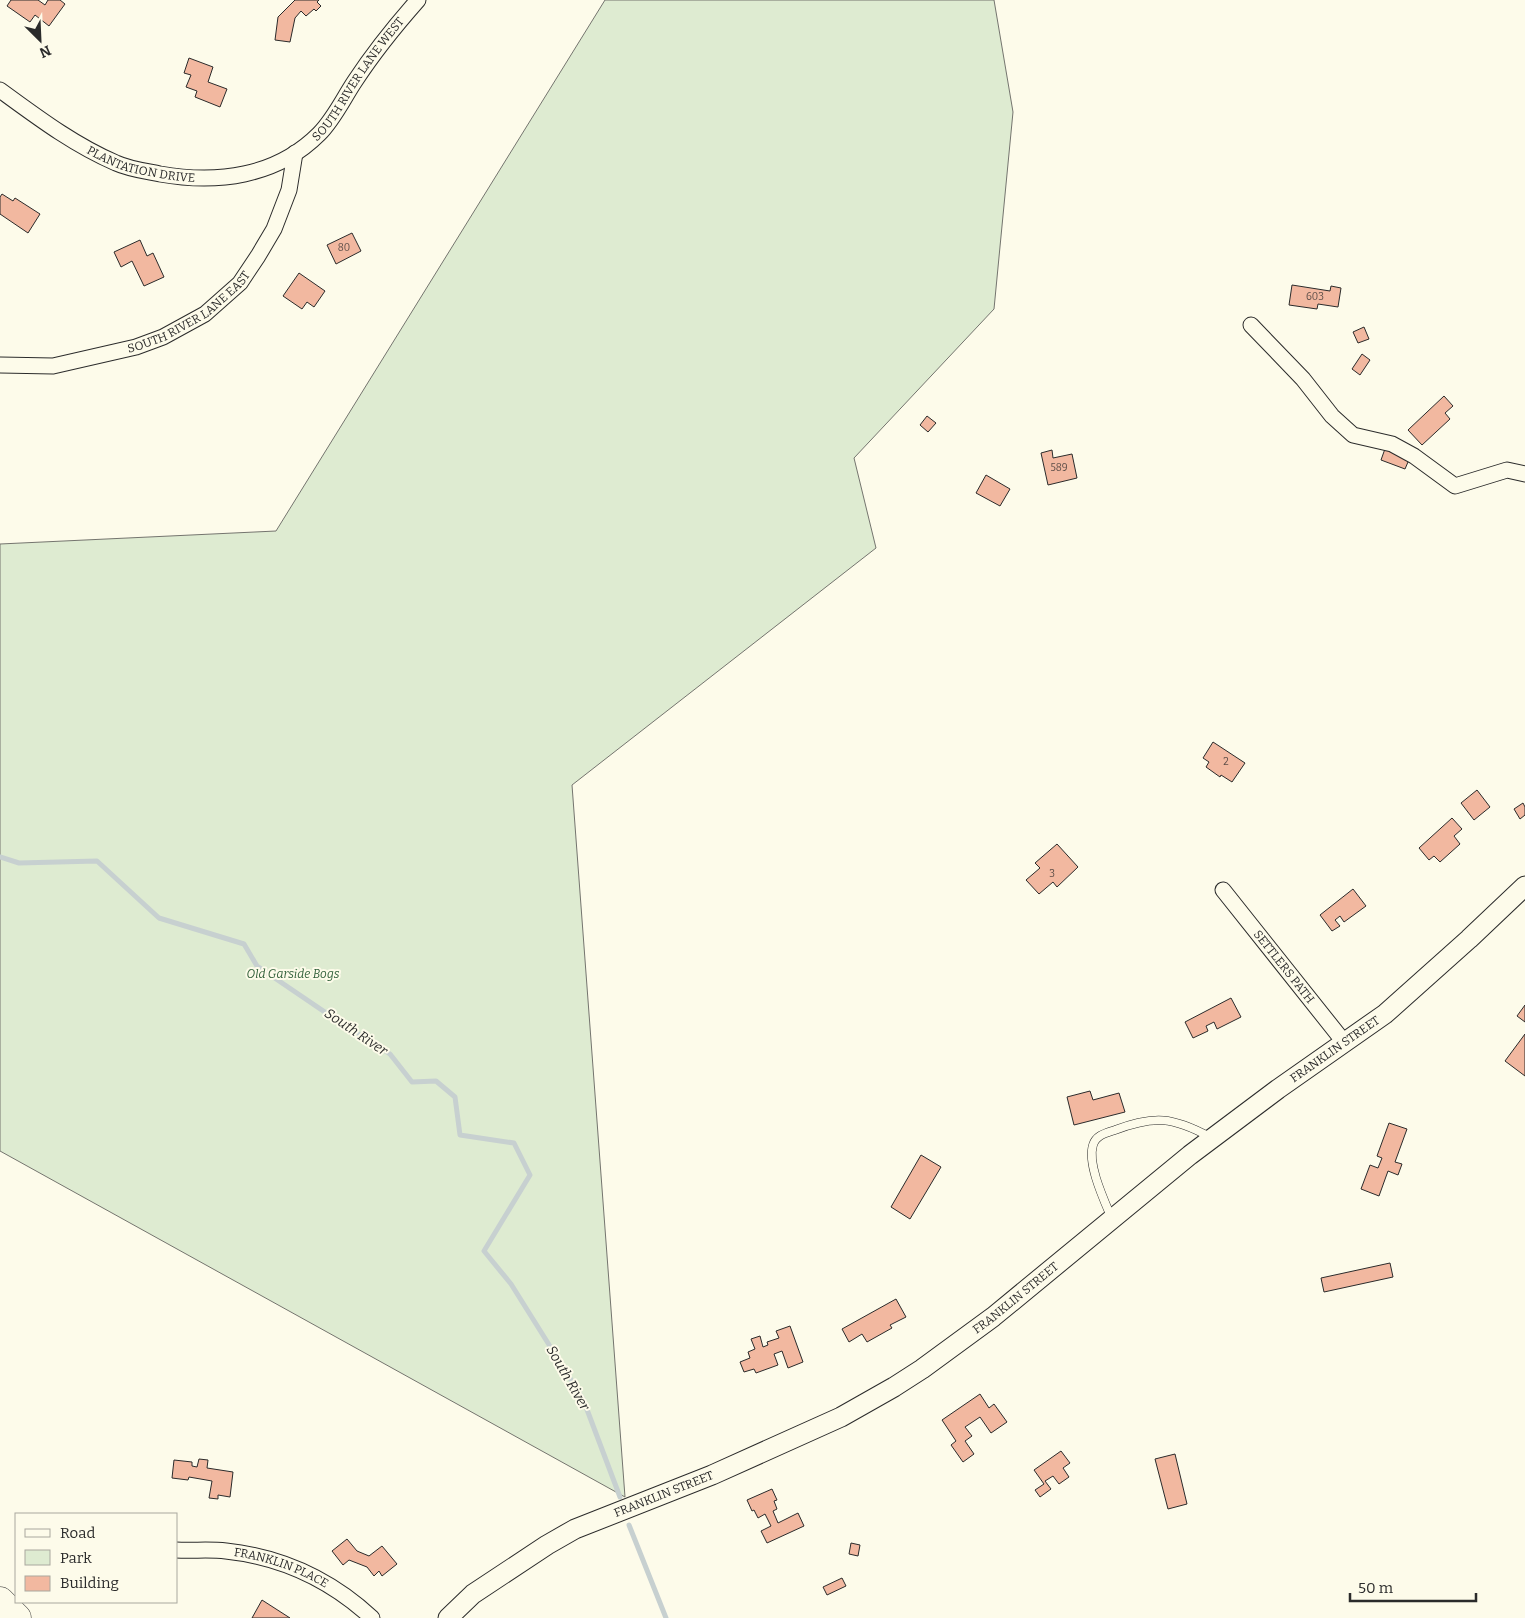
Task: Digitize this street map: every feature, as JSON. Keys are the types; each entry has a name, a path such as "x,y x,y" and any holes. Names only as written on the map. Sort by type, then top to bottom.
{"highway":[{"path":"0,1601 17,1618"}],"street":[{"name":"SOUTH RIVER LANE WEST","path":"295,153 319,134 332,119 354,82 386,36 418,0"},
{"name":"PLANTATION DRIVE","path":"0,90 69,138 117,163 147,172 178,177 211,179 253,172 270,167 295,153"},
{"name":"SOUTH RIVER LANE EAST","path":"0,365 53,366 136,347 163,337 205,314 240,283 274,229 289,190 295,153"},
{"path":"1251,325 1303,379 1332,416 1353,435 1392,444 1414,456 1455,486 1507,470 1525,474"},
{"name":"FRANKLIN STREET","path":"448,1618 473,1594 547,1545 575,1529 712,1475 841,1417 922,1370 993,1318 1212,1138 1385,1014 1525,886"},
{"name":"SETTLERS PATH","path":"1223,890 1344,1042"},
{"name":"FRANKLIN PLACE","path":"178,1550 225,1551 278,1561 303,1570 323,1581 342,1593 372,1618"}],"lane":[{"path":"1112,1220 1096,1180 1092,1158 1093,1145 1098,1137 1135,1122 1166,1119 1188,1125 1212,1138"}],"green space":[{"name":"Old Garside Bogs","path":"605,0 994,0 1013,112 994,309 854,458 876,548 572,785 625,1497 0,1151 0,544 276,531"}],"building":[{"path":"11,0 38,0 45,5 48,0 60,0 65,4 49,26 35,15 30,22 7,6"},
{"path":"295,0 319,0 317,2 321,6 306,16 301,11 295,18 290,42 275,40 278,17"},
{"path":"189,58 213,67 208,82 227,89 220,107 195,97 197,91 186,87 191,75 184,73"},
{"path":"2,194 13,201 15,198 40,214 28,233 0,214 0,197"},
{"path":"352,233 361,251 336,264 327,245"},
{"path":"140,240 147,256 153,253 164,277 144,286 132,261 121,267 114,252"},
{"path":"299,273 325,291 314,307 307,302 302,309 283,296"},
{"path":"1292,285 1330,291 1331,286 1341,288 1338,307 1318,304 1317,309 1289,305"},
{"path":"1364,327 1369,339 1358,343 1353,332"},
{"path":"1362,354 1370,360 1360,375 1352,369"},
{"path":"1444,396 1453,406 1445,413 1450,419 1422,445 1408,430"},
{"path":"927,416 936,423 928,432 920,425"},
{"path":"1386,446 1411,455 1405,469 1381,460"},
{"path":"1052,450 1053,458 1072,454 1077,478 1048,485 1041,453"},
{"path":"986,475 1010,489 1000,506 976,493"},
{"path":"1213,742 1245,763 1232,782 1221,775 1220,777 1206,767 1209,762 1203,758"},
{"path":"1477,790 1490,807 1474,820 1461,803"},
{"path":"1523,803 1525,815 1520,819 1514,809"},
{"path":"1452,818 1462,829 1454,836 1460,844 1440,862 1434,856 1429,860 1419,848"},
{"path":"1057,844 1078,867 1057,887 1053,882 1039,894 1026,880 1040,868 1035,863"},
{"path":"1353,889 1366,906 1344,922 1340,916 1335,920 1340,926 1332,931 1320,915"},
{"path":"1231,998 1241,1017 1217,1029 1214,1022 1206,1026 1208,1031 1193,1038 1185,1022"},
{"path":"1525,1005 1525,1022 1517,1016"},
{"path":"1525,1034 1525,1076 1505,1061"},
{"path":"1090,1091 1093,1100 1119,1093 1125,1112 1074,1125 1067,1097"},
{"path":"1389,1123 1407,1129 1395,1162 1402,1164 1398,1175 1388,1171 1379,1196 1361,1189 1370,1165 1378,1168 1382,1158 1377,1156"},
{"path":"921,1155 941,1167 910,1219 891,1207"},
{"path":"1390,1263 1393,1277 1324,1292 1321,1278"},
{"path":"896,1299 906,1317 890,1325 892,1328 867,1342 862,1334 849,1342 842,1329"},
{"path":"790,1326 803,1362 788,1368 782,1351 774,1354 778,1365 756,1373 754,1369 744,1372 740,1362 750,1358 748,1352 755,1349 751,1339 760,1336 763,1347 768,1345 767,1342 779,1338 776,1331"},
{"path":"980,1394 989,1408 994,1404 1007,1422 991,1433 980,1417 965,1427 972,1436 965,1441 974,1454 963,1462 951,1445 956,1441 942,1420"},
{"path":"1061,1451 1070,1463 1063,1468 1069,1477 1059,1484 1053,1476 1045,1481 1051,1489 1040,1497 1035,1490 1044,1484 1034,1470"},
{"path":"1175,1454 1187,1504 1168,1509 1155,1459"},
{"path":"199,1459 208,1460 207,1468 233,1472 230,1497 218,1495 218,1499 209,1498 212,1481 189,1477 188,1480 172,1478 174,1460 192,1462 192,1466 197,1467"},
{"path":"772,1489 777,1500 774,1501 777,1509 773,1511 778,1523 798,1513 804,1526 767,1543 761,1531 771,1526 765,1514 758,1518 747,1500"},
{"path":"347,1539 357,1551 369,1556 382,1546 397,1564 382,1576 379,1571 374,1576 367,1567 349,1560 343,1565 332,1551"},
{"path":"851,1543 860,1545 858,1556 849,1554"},
{"path":"842,1578 846,1586 827,1595 823,1587"},
{"path":"262,1600 290,1618 252,1618"}],"waterway":[{"name":"South River","path":"0,857 19,863 97,861 159,918 244,944 257,966 390,1054 412,1082 436,1081 455,1097 460,1135 514,1143 530,1175 484,1251 511,1284 583,1399 620,1497"},
{"name":"South River","path":"629,1525 666,1618"}]}
